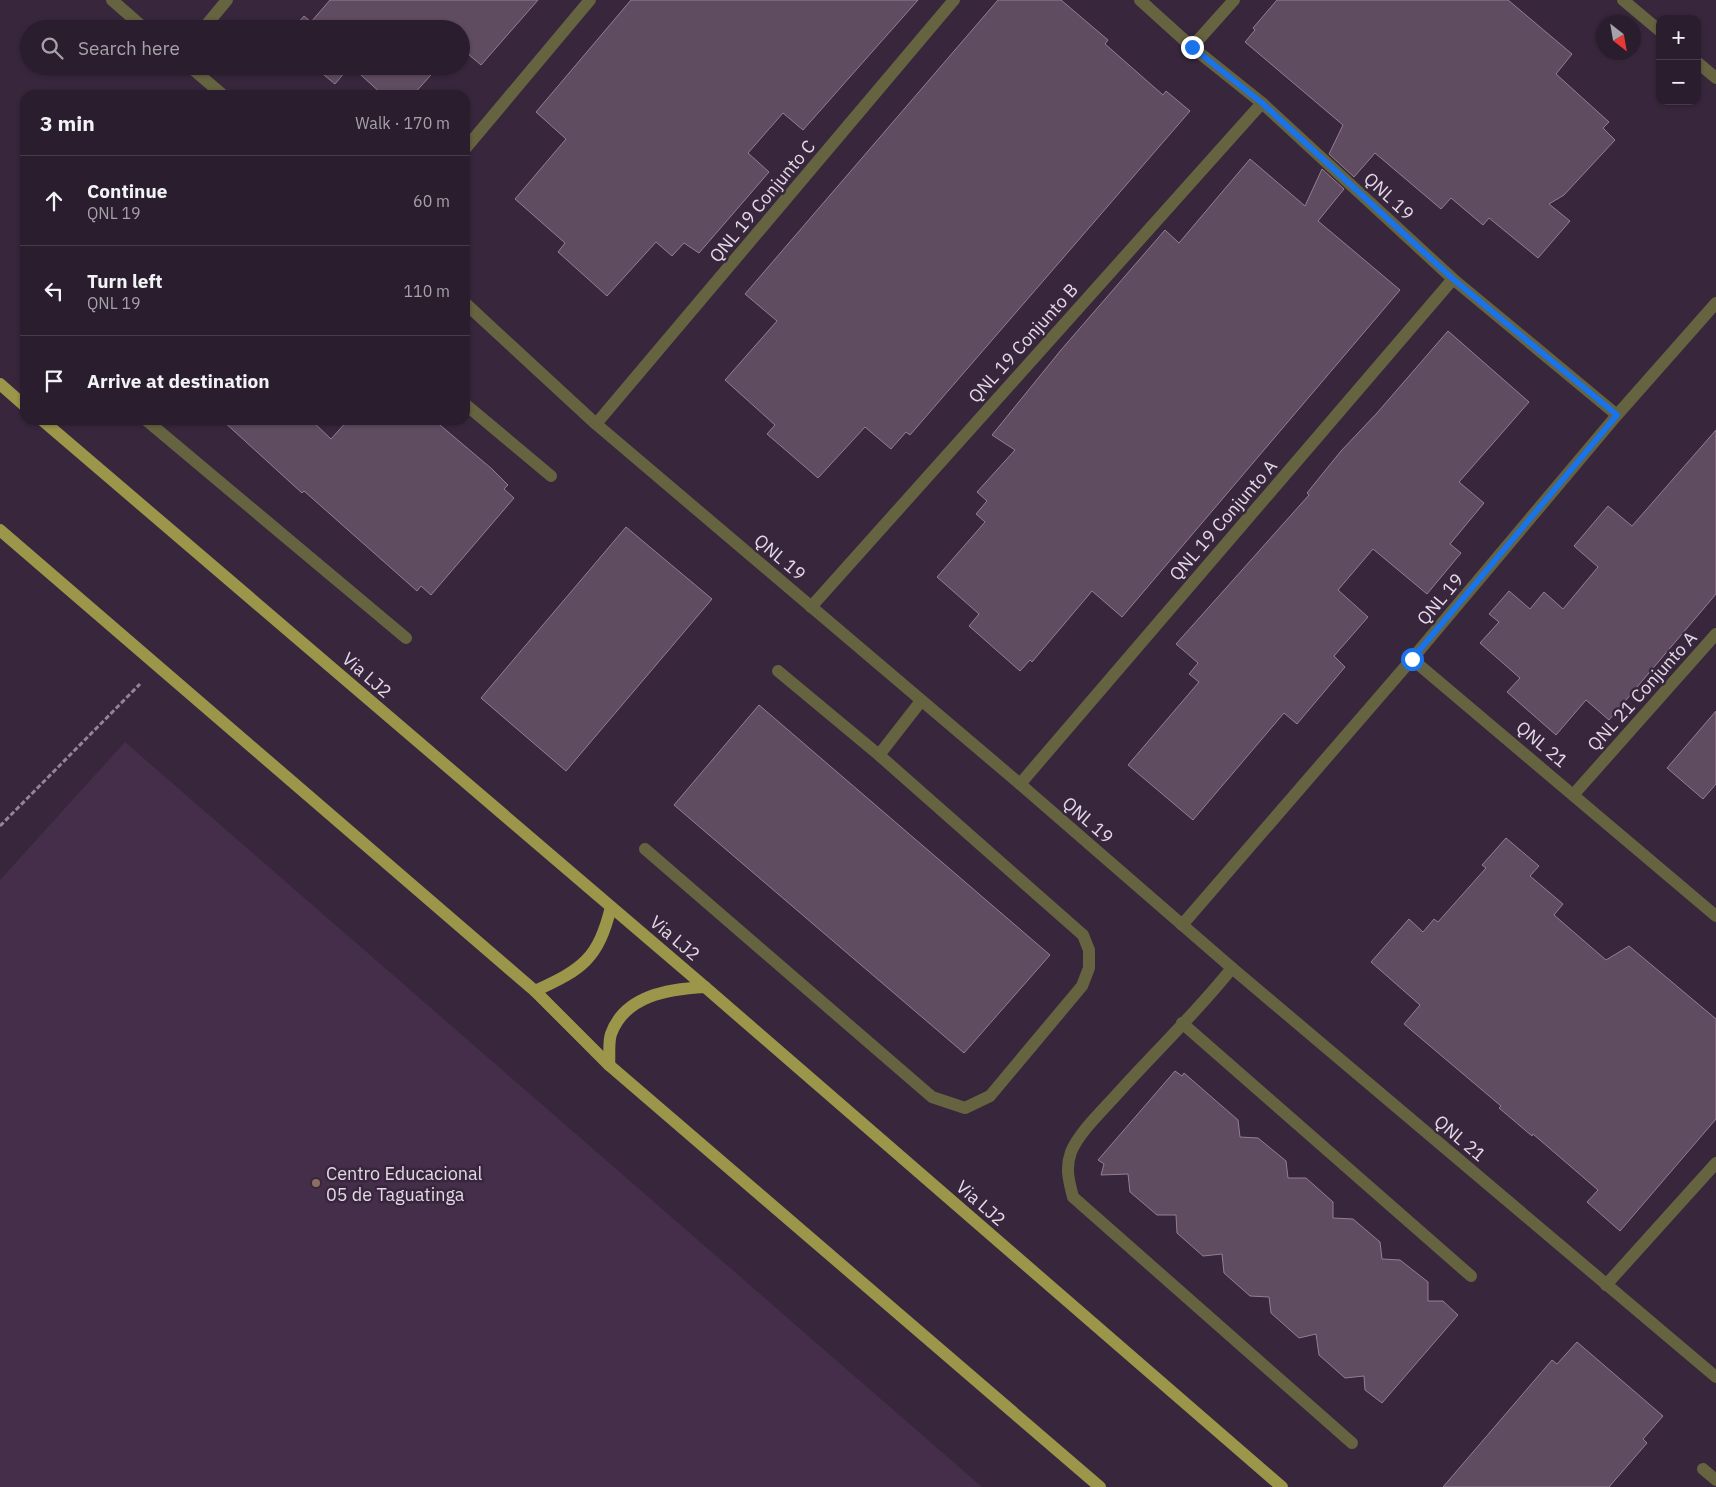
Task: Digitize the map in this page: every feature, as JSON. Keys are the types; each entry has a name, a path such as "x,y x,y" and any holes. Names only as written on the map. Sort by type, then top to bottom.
{"main road":[{"path":"0,384 20,402"},
{"name":"Via LJ2","path":"48,425 611,906 1282,1487"},
{"path":"0,530 536,991 609,1065 1100,1487"},
{"path":"536,991 567,976 588,961 604,935 611,906"},
{"path":"609,1065 610,1035 622,1016 641,1000 669,989 705,987"}],"street":[{"path":"112,0 135,20"},
{"path":"210,20 227,0"},
{"path":"470,143 590,0"},
{"name":"QNL 19 Conjunto C","path":"596,424 954,0"},
{"name":"QNL 19","path":"1140,0 1192,47 1262,103 1453,279 1617,415"},
{"path":"1192,47 1234,0"},
{"path":"1623,0 1656,28"},
{"path":"1701,65 1716,78"},
{"path":"200,75 217,90"},
{"name":"QNL 19 Conjunto B","path":"811,607 1262,103"},
{"name":"QNL 19 Conjunto A","path":"1020,784 1453,279"},
{"name":"QNL 19","path":"470,308 596,424 1020,784 1182,925 1412,659 1617,415 1716,304"},
{"path":"470,408 551,476"},
{"path":"152,425 406,638"},
{"name":"QNL 21 Conjunto A","path":"1574,794 1716,634"},
{"name":"QNL 21","path":"1412,659 1716,916"},
{"path":"645,849 932,1097 965,1108 990,1096 1082,986 1089,968 1089,950 1083,935 1002,866 879,755 778,671"},
{"path":"879,755 921,701"},
{"name":"QNL 21","path":"1182,925 1716,1377"},
{"path":"1232,968 1210,996 1182,1023 1092,1122 1072,1151 1067,1171 1073,1197 1352,1443"},
{"path":"1182,1023 1471,1276"},
{"path":"1606,1285 1716,1163"},
{"path":"1703,1469 1716,1480"}],"path":[{"path":"0,826 158,666"}],"shaded area":[{"name":"Centro Educacional 05 de Taguatinga","path":"125,742 982,1487 0,1487 0,880"}],"building":[{"path":"330,0 538,0 481,65 470,56 470,20 313,20"},
{"path":"631,0 918,0 803,130 783,113 748,153 769,172 699,253 684,243 672,256 656,242 607,296 558,252 565,243 515,199 566,139 536,112"},
{"path":"998,0 1061,0 1108,40 1105,44 1163,95 1166,91 1190,111 910,435 906,432 891,449 865,427 818,478 767,434 775,425 725,380 777,321 745,294"},
{"path":"1277,0 1508,0 1572,54 1556,74 1609,122 1603,128 1615,140 1564,195 1549,204 1570,221 1538,258 1489,218 1483,225 1451,198 1441,209 1375,153 1354,177 1329,154 1343,125 1245,42 1255,30 1253,28"},
{"path":"304,16 309,20 301,20"},
{"path":"324,75 342,75 335,84"},
{"path":"361,75 431,75 417,90 377,90"},
{"path":"1250,159 1305,206 1322,169 1344,189 1318,221 1400,290 1122,617 1092,591 1032,662 1030,660 1020,671 969,626 979,614 937,577 985,522 976,514 987,501 977,492 1015,450 992,435 1061,350 1165,230 1179,243"},
{"path":"1448,331 1529,402 1459,482 1484,503 1450,544 1461,553 1427,594 1373,549 1338,590 1368,617 1334,656 1345,667 1297,724 1284,713 1193,820 1128,765 1199,682 1189,674 1198,663 1176,644 1309,495 1307,493 1341,451 1377,413"},
{"path":"227,425 316,425 331,439 344,425 440,425 492,469 508,485 504,489 514,498 431,595 421,586 417,591 304,491 302,493"},
{"path":"1716,430 1716,594 1609,720 1586,700 1556,735 1507,692 1520,678 1480,643 1499,622 1489,614 1509,591 1530,609 1544,592 1563,609 1598,567 1574,546 1608,506 1632,526"},
{"path":"626,527 712,599 566,771 481,698"},
{"path":"759,705 1050,955 964,1053 674,805"},
{"path":"1716,711 1716,784 1703,799 1667,768"},
{"path":"1506,838 1539,866 1530,876 1563,904 1554,915 1606,960 1629,946 1716,1019 1716,1119 1620,1231 1587,1202 1598,1190 1533,1134 1532,1136 1499,1108 1501,1106 1404,1024 1420,1005 1371,962 1409,919 1423,932 1434,919 1438,922 1486,868 1482,865"},
{"path":"1175,1071 1182,1076 1184,1073 1238,1120 1240,1137 1258,1138 1286,1161 1288,1178 1306,1178 1333,1202 1333,1218 1353,1219 1380,1242 1382,1259 1400,1260 1428,1282 1428,1301 1443,1301 1458,1315 1382,1403 1365,1390 1364,1376 1345,1378 1319,1355 1316,1334 1299,1338 1271,1313 1269,1297 1250,1296 1224,1273 1222,1254 1203,1256 1177,1233 1176,1215 1157,1215 1130,1192 1128,1174 1101,1175 1104,1164 1098,1160"},
{"path":"1577,1342 1663,1416 1643,1439 1647,1443 1609,1487 1443,1487 1552,1360 1557,1364"}],"place":[{"name":"Centro Educacional 05 de Taguatinga","path":"316,1183"}],"route":[{"path":"1192,47 1262,103 1453,279 1617,415 1412,659"}]}
